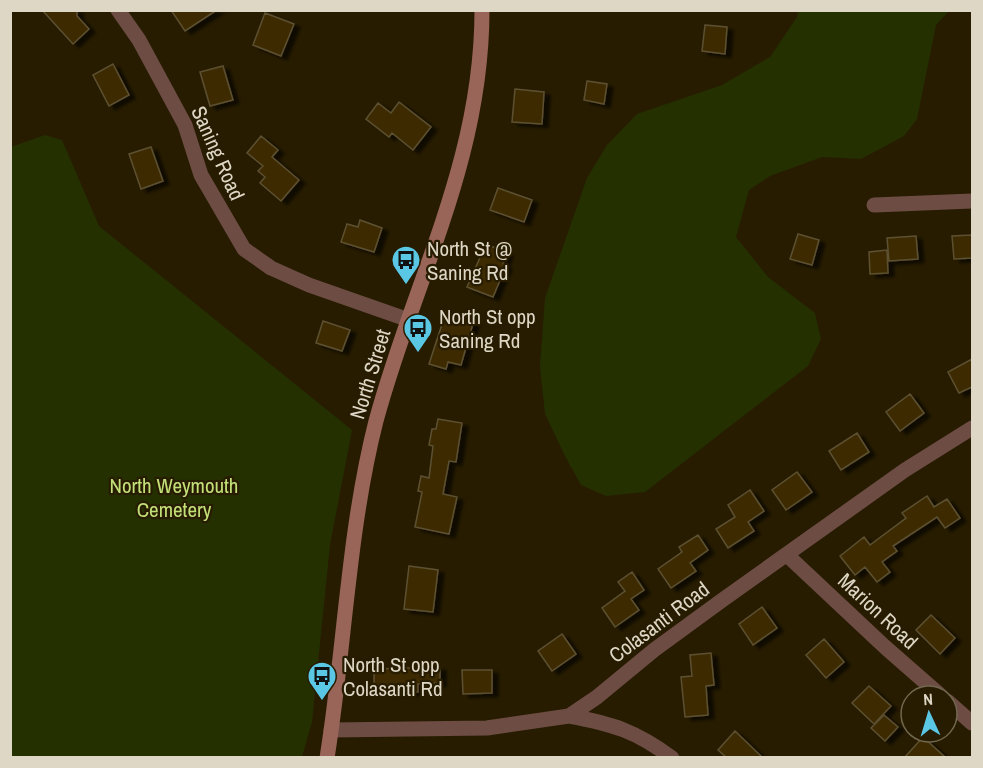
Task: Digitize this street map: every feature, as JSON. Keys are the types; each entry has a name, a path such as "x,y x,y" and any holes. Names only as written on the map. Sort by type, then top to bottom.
{"street":[{"name":"Saning Road","path":"118,10 139,40 185,125 201,175 244,249 270,268 309,285 409,320"},
{"name":"North Street","path":"327,758 362,488 377,420 462,162 479,69 482,10"},
{"path":"874,205 972,201"},
{"name":"Colasanti Road","path":"332,730 487,728 569,716 597,697 654,650 905,470 972,428"},
{"name":"Marion Road","path":"788,556 927,684"},
{"path":"959,712 972,723"},
{"path":"569,716 611,723 640,736 672,758"}],"green space":[{"path":"798,11 949,11 936,25 917,119 904,136 861,159 822,157 770,176 749,190 736,237 768,277 815,313 821,339 808,366 645,492 606,496 581,485 565,456 545,414 540,366 545,298 587,178 607,145 637,114 722,85 770,57 797,17"},
{"name":"North Weymouth Cemetery","path":"45,135 62,140 99,226 352,430 330,545 312,722 302,757 11,757 11,147"}],"building":[{"path":"42,10 77,10 77,16 89,29 73,44"},
{"path":"171,10 217,10 185,31"},
{"path":"265,13 294,24 281,56 253,45"},
{"path":"705,25 727,27 725,54 702,51"},
{"path":"113,64 129,95 109,106 93,75"},
{"path":"223,66 233,100 210,106 200,72"},
{"path":"587,81 607,84 604,104 584,100"},
{"path":"515,89 544,92 542,124 512,122"},
{"path":"399,102 431,127 413,150 392,133 389,137 366,119 378,103 391,113"},
{"path":"261,136 278,150 272,157 299,180 281,201 260,183 265,177 258,171 263,166 247,153"},
{"path":"151,147 163,181 141,189 129,154"},
{"path":"498,188 532,200 524,222 490,210"},
{"path":"360,220 382,228 374,252 341,242 347,224 358,227"},
{"path":"798,234 819,240 812,265 790,259"},
{"path":"972,235 972,258 954,259 952,236"},
{"path":"916,236 918,259 889,261 887,238"},
{"path":"486,244 507,253 503,264 506,266 493,297 467,287"},
{"path":"887,250 888,273 870,274 869,252"},
{"path":"446,312 474,320 461,365 448,362 446,369 429,364"},
{"path":"323,321 350,330 342,351 316,343"},
{"path":"972,359 972,387 959,393 948,372"},
{"path":"910,394 924,413 900,431 886,412"},
{"path":"438,419 462,423 456,462 449,461 443,494 457,497 449,534 415,527 422,492 418,491 421,476 429,478 433,446 429,445 432,429 436,429"},
{"path":"857,433 869,452 841,470 829,451"},
{"path":"797,472 812,492 786,510 772,490"},
{"path":"750,490 764,511 748,522 754,531 728,548 716,529 735,517 728,505"},
{"path":"927,496 934,507 947,499 960,518 945,528 937,517 893,546 897,551 882,562 890,572 877,582 865,567 855,575 840,556 864,537 870,545 906,518 902,513"},
{"path":"698,535 708,550 690,563 696,571 671,588 658,569 682,552 679,547"},
{"path":"409,566 438,570 433,612 404,609"},
{"path":"632,572 644,590 631,599 639,610 615,627 602,608 625,591 618,582"},
{"path":"762,607 777,628 753,645 739,624"},
{"path":"931,615 955,638 940,654 916,630"},
{"path":"562,634 576,654 552,671 538,651"},
{"path":"824,639 844,662 826,678 806,655"},
{"path":"711,653 714,685 706,686 708,715 685,717 681,677 692,676 690,655"},
{"path":"440,667 440,683 418,684 418,692 389,693 389,685 374,685 374,669"},
{"path":"462,670 492,670 492,693 463,694"},
{"path":"869,686 891,706 874,724 852,703"},
{"path":"884,715 898,727 885,741 871,728"},
{"path":"735,731 763,758 727,758 718,750"},
{"path":"917,744 931,744 946,758 904,758"}],"place":[{"name":"North St @ Saning Rd","path":"406,286"},
{"name":"North St opp Saning Rd","path":"418,354"},
{"name":"North St opp Colasanti Rd","path":"322,702"}]}
